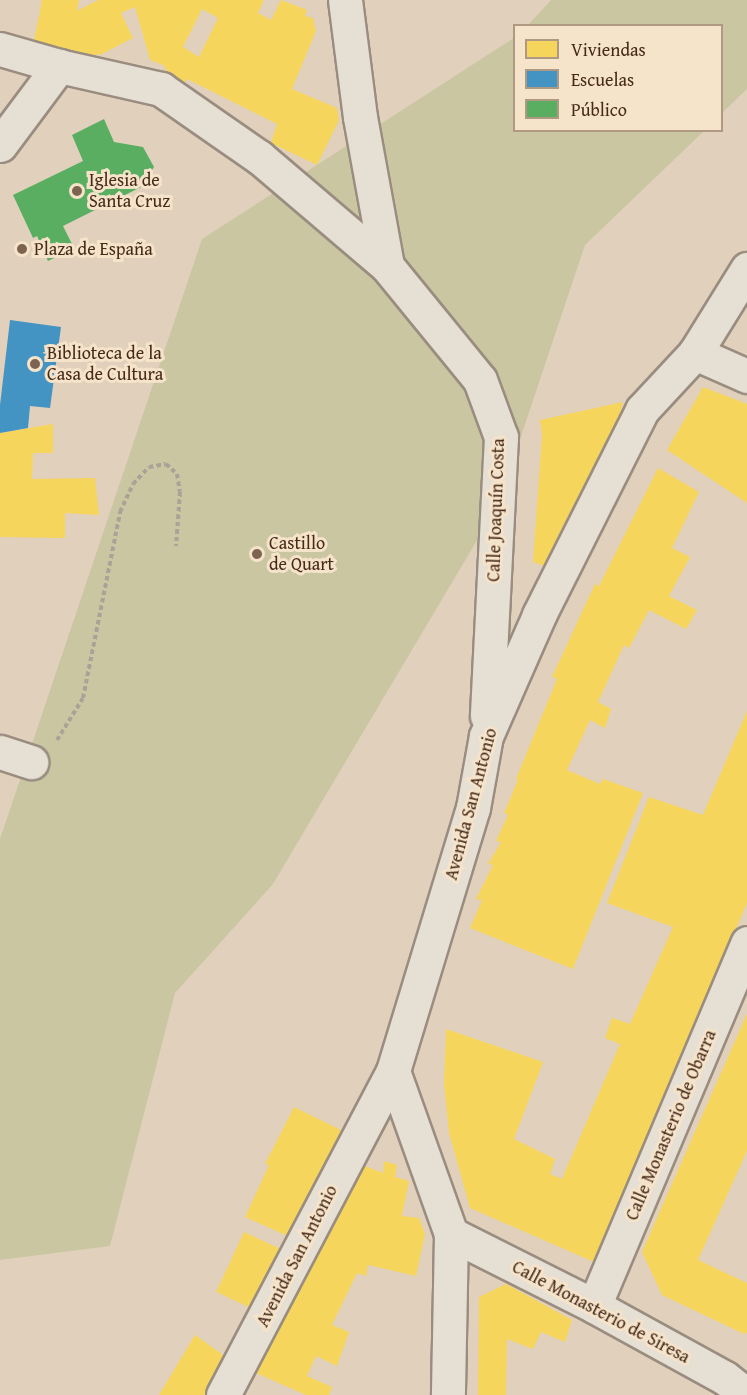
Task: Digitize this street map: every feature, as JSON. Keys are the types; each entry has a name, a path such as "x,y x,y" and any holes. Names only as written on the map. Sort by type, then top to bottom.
{"street":[{"name":"Calle Joaquín Costa","path":"345,0 360,117 387,266 480,380 501,437 486,736"},
{"path":"0,49 59,66 160,89 260,157 387,266"},
{"path":"0,145 59,66"},
{"name":"Avenida San Antonio","path":"223,1395 393,1071 473,808 486,736 539,615 642,410 695,353 747,269"},
{"path":"695,353 747,376"},
{"path":"0,752 31,762"},
{"name":"Calle Monasterio de Obarra","path":"594,1306 747,944"},
{"path":"393,1071 451,1234 448,1395"},
{"name":"Calle Monasterio de Siresa","path":"451,1234 594,1306 725,1378 747,1395"}],"path":[{"path":"31,762 46,757 83,698 120,512 133,484 149,467 166,464 177,474 180,492 176,546"}],"shaded area":[{"path":"551,0 747,0 747,89 723,112 723,24 529,24"},
{"path":"513,39 513,132 703,132 585,245 498,505 273,884 175,993 110,1246 0,1260 0,839 202,239"}],"building: Viviendas":[{"path":"42,0 79,0 77,11 98,0 264,0 258,13 271,20 281,0 307,10 305,16 313,18 316,31 292,89 337,108 339,120 317,165 271,143 277,124 187,79 179,93 160,81 167,71 163,65 150,60 135,7 121,13 133,38 102,54 71,58 33,46","holes":["202,9 218,18 199,57 183,47"]},
{"path":"703,387 747,404 747,503 667,450"},
{"path":"623,402 615,435 556,570 533,562 542,434 540,420"},
{"path":"53,424 53,453 33,453 32,479 95,478 99,515 65,513 65,538 0,537 0,433"},
{"path":"658,468 699,492 672,548 690,557 669,596 697,610 686,629 649,610 629,648 624,645 598,702 611,709 605,728 590,720 567,770 600,784 603,779 643,793 573,969 470,928 482,900 476,899 493,865 488,864 501,842 496,841 508,815 504,813 557,679 552,677 595,584 599,586"},
{"path":"747,711 747,903 594,1262 470,1208 449,1133 444,1084 446,1029 543,1062 514,1139 555,1159 550,1174 562,1179 620,1044 605,1038 612,1018 630,1024 673,927 607,903 649,797 703,815"},
{"path":"747,1014 747,1151 698,1260 747,1283 747,1333 744,1334 662,1295 642,1252"},
{"path":"294,1107 341,1130 292,1238 245,1217 269,1165 265,1164"},
{"path":"384,1161 397,1165 395,1177 409,1181 402,1216 419,1218 425,1234 416,1276 368,1265 366,1276 357,1273 332,1325 349,1332 337,1366 316,1356 307,1376 332,1387 329,1395 306,1395 256,1373 360,1164 383,1173"},
{"path":"244,1232 284,1251 256,1310 216,1292"},
{"path":"506,1284 572,1320 565,1342 541,1332 533,1349 507,1339 506,1395 478,1395 479,1297"},
{"path":"195,1335 230,1360 208,1395 159,1395"}],"building: Escuelas":[{"path":"10,320 61,327 50,408 30,406 28,428 0,433 0,405"}],"building: Público":[{"name":"Iglesia de Santa Cruz","path":"104,119 114,142 143,147 154,167 141,187 63,226 74,248 48,261 37,236 33,238 13,195 83,161 72,135"}],"place":[{"name":"Iglesia de Santa Cruz","path":"77,191"},
{"name":"Plaza de España","path":"22,249"},
{"name":"Biblioteca de la Casa de Cultura","path":"35,364"},
{"name":"Castillo de Quart","path":"257,554"}]}
